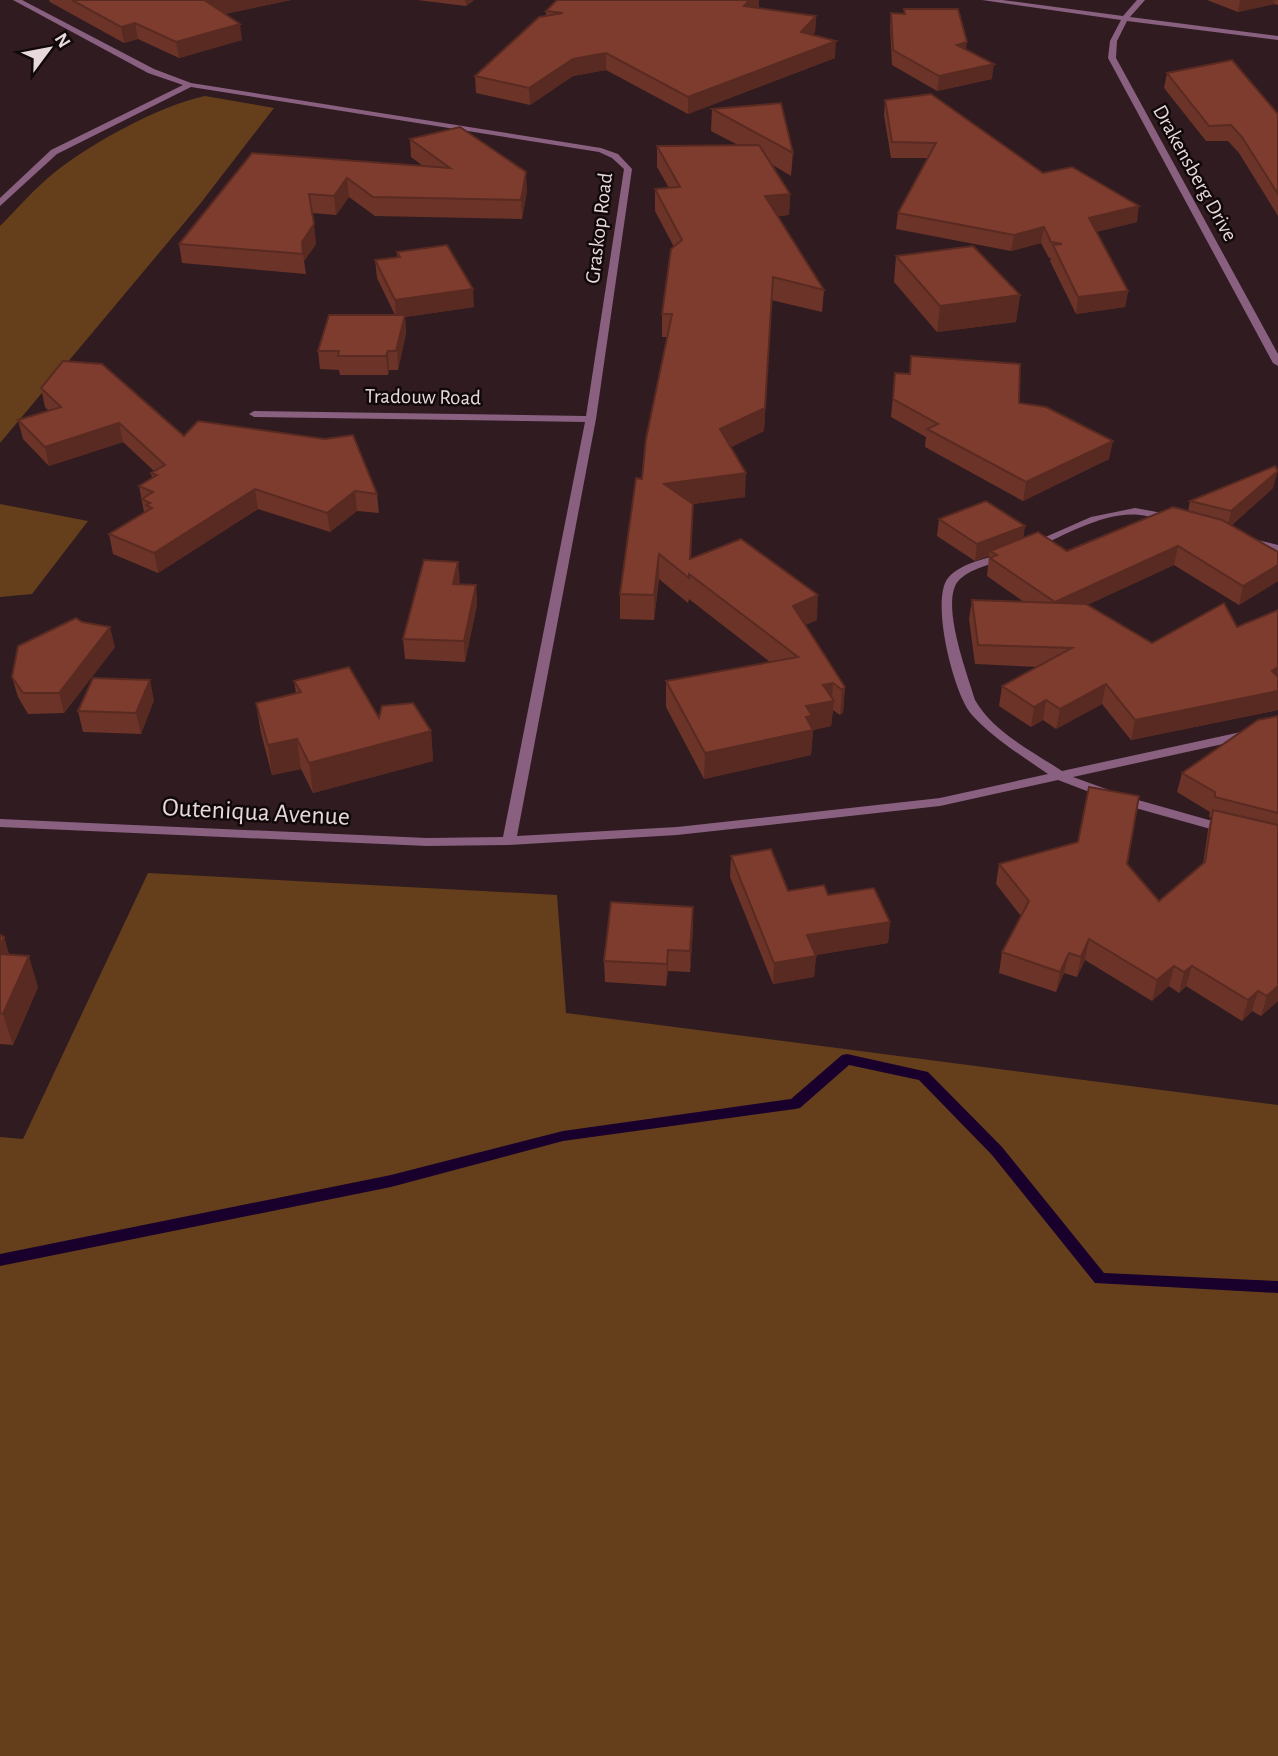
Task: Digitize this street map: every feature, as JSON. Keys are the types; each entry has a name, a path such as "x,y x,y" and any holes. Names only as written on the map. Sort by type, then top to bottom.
{"street":[{"name":"Graskop Road","path":"17,0 151,71 190,85 601,150 621,160 629,173 591,419 509,841"},
{"path":"986,0 1278,38"},
{"name":"Drakensberg Drive","path":"1140,0 1123,19 1112,42 1112,58 1278,363"},
{"path":"0,203 54,152 190,85"},
{"name":"Tradouw Road","path":"254,414 591,419"},
{"path":"1186,524 1136,511 1114,515 968,570 950,583 948,623 969,700 975,711 997,733 1061,777 1126,801 1238,832"},
{"path":"1238,539 1278,548"},
{"name":"Outeniqua Avenue","path":"0,823 349,841 509,841 677,831 940,802 1278,728"}],"shaded area":[{"path":"205,96 274,108 200,204 0,443 0,226 48,178 87,149 167,108"},
{"path":"0,504 88,521 32,594 0,597"},
{"path":"148,873 557,895 566,1013 1278,1105 1278,1756 0,1756 0,1137 23,1139"}],"building":[{"path":"72,0 212,0 206,1 240,24 176,42 135,23 121,27"},
{"path":"557,0 749,0 744,6 816,16 801,32 836,41 688,97 606,53 573,59 529,88 475,76 539,17 563,13 546,11"},
{"path":"904,9 958,9 967,42 957,45 994,64 939,76 893,50 891,13 905,14"},
{"path":"1232,60 1278,114 1278,194 1242,137 1231,125 1209,126 1167,73"},
{"path":"931,94 1043,173 1072,167 1139,206 1089,218 1128,291 1078,297 1053,245 1062,244 1051,242 1044,227 1014,235 898,213 936,143 892,142 885,100"},
{"path":"781,103 793,153 712,109"},
{"path":"460,127 526,172 521,200 373,197 347,178 334,196 309,194 314,224 302,242 303,254 179,244 252,153 450,168 410,139"},
{"path":"759,145 790,194 765,196 824,290 773,277 765,408 720,429 746,473 664,484 693,504 690,559 741,539 818,595 793,606 845,687 842,690 833,683 823,685 834,701 806,706 812,716 806,717 813,730 705,753 666,681 798,657 659,554 654,595 620,594 636,478 642,479 646,439 672,314 662,314 671,249 682,240 655,189 680,187 657,146"},
{"path":"447,245 473,289 395,300 375,260 400,257 397,252"},
{"path":"973,246 1020,295 940,306 896,256"},
{"path":"329,315 405,315 396,351 388,351 386,356 338,356 339,351 318,351"},
{"path":"911,356 1020,364 1019,403 1046,407 1113,441 1026,482 927,429 938,424 893,399 895,373 910,374"},
{"path":"63,361 102,364 184,436 198,421 325,439 353,435 377,494 355,491 327,513 255,489 154,553 109,534 152,508 146,505 150,503 142,499 153,492 139,486 157,475 151,473 165,465 119,423 45,447 18,420 61,407 41,388"},
{"path":"1275,466 1278,471 1231,511 1190,501"},
{"path":"986,501 1025,526 977,544 939,519"},
{"path":"1173,507 1222,520 1278,552 1278,565 1243,586 1178,546 1055,602 990,558 997,555 990,551 1038,532 1067,551"},
{"path":"424,560 458,562 453,584 476,585 464,641 403,639"},
{"path":"972,600 1086,604 1152,643 1224,603 1237,627 1278,610 1278,667 1272,671 1278,677 1278,691 1135,720 1106,684 1060,709 1046,700 1034,707 1002,686 1072,648 978,645"},
{"path":"76,618 82,622 110,627 59,693 23,693 12,677 18,646"},
{"path":"349,667 379,718 382,706 413,703 431,731 309,763 297,739 268,745 256,703 301,692 294,681"},
{"path":"93,678 150,680 136,713 78,711"},
{"path":"1278,716 1278,813 1215,797 1215,792 1182,773 1258,720"},
{"path":"1089,787 1139,796 1127,864 1159,901 1205,862 1213,810 1278,825 1278,986 1267,996 1258,991 1248,1000 1192,966 1184,972 1174,966 1157,980 1089,939 1081,957 1069,953 1060,972 1002,952 1029,901 999,864 1078,842"},
{"path":"771,849 788,891 824,885 828,895 874,888 890,922 807,935 816,956 774,963 731,856"},
{"path":"611,902 693,907 690,951 668,950 667,964 604,961"},
{"path":"0,954 29,956 3,1014 0,1013"}],"waterway":[{"path":"0,1260 391,1181 563,1136 795,1104 847,1059 923,1076 997,1151 1100,1279 1278,1287"}]}
